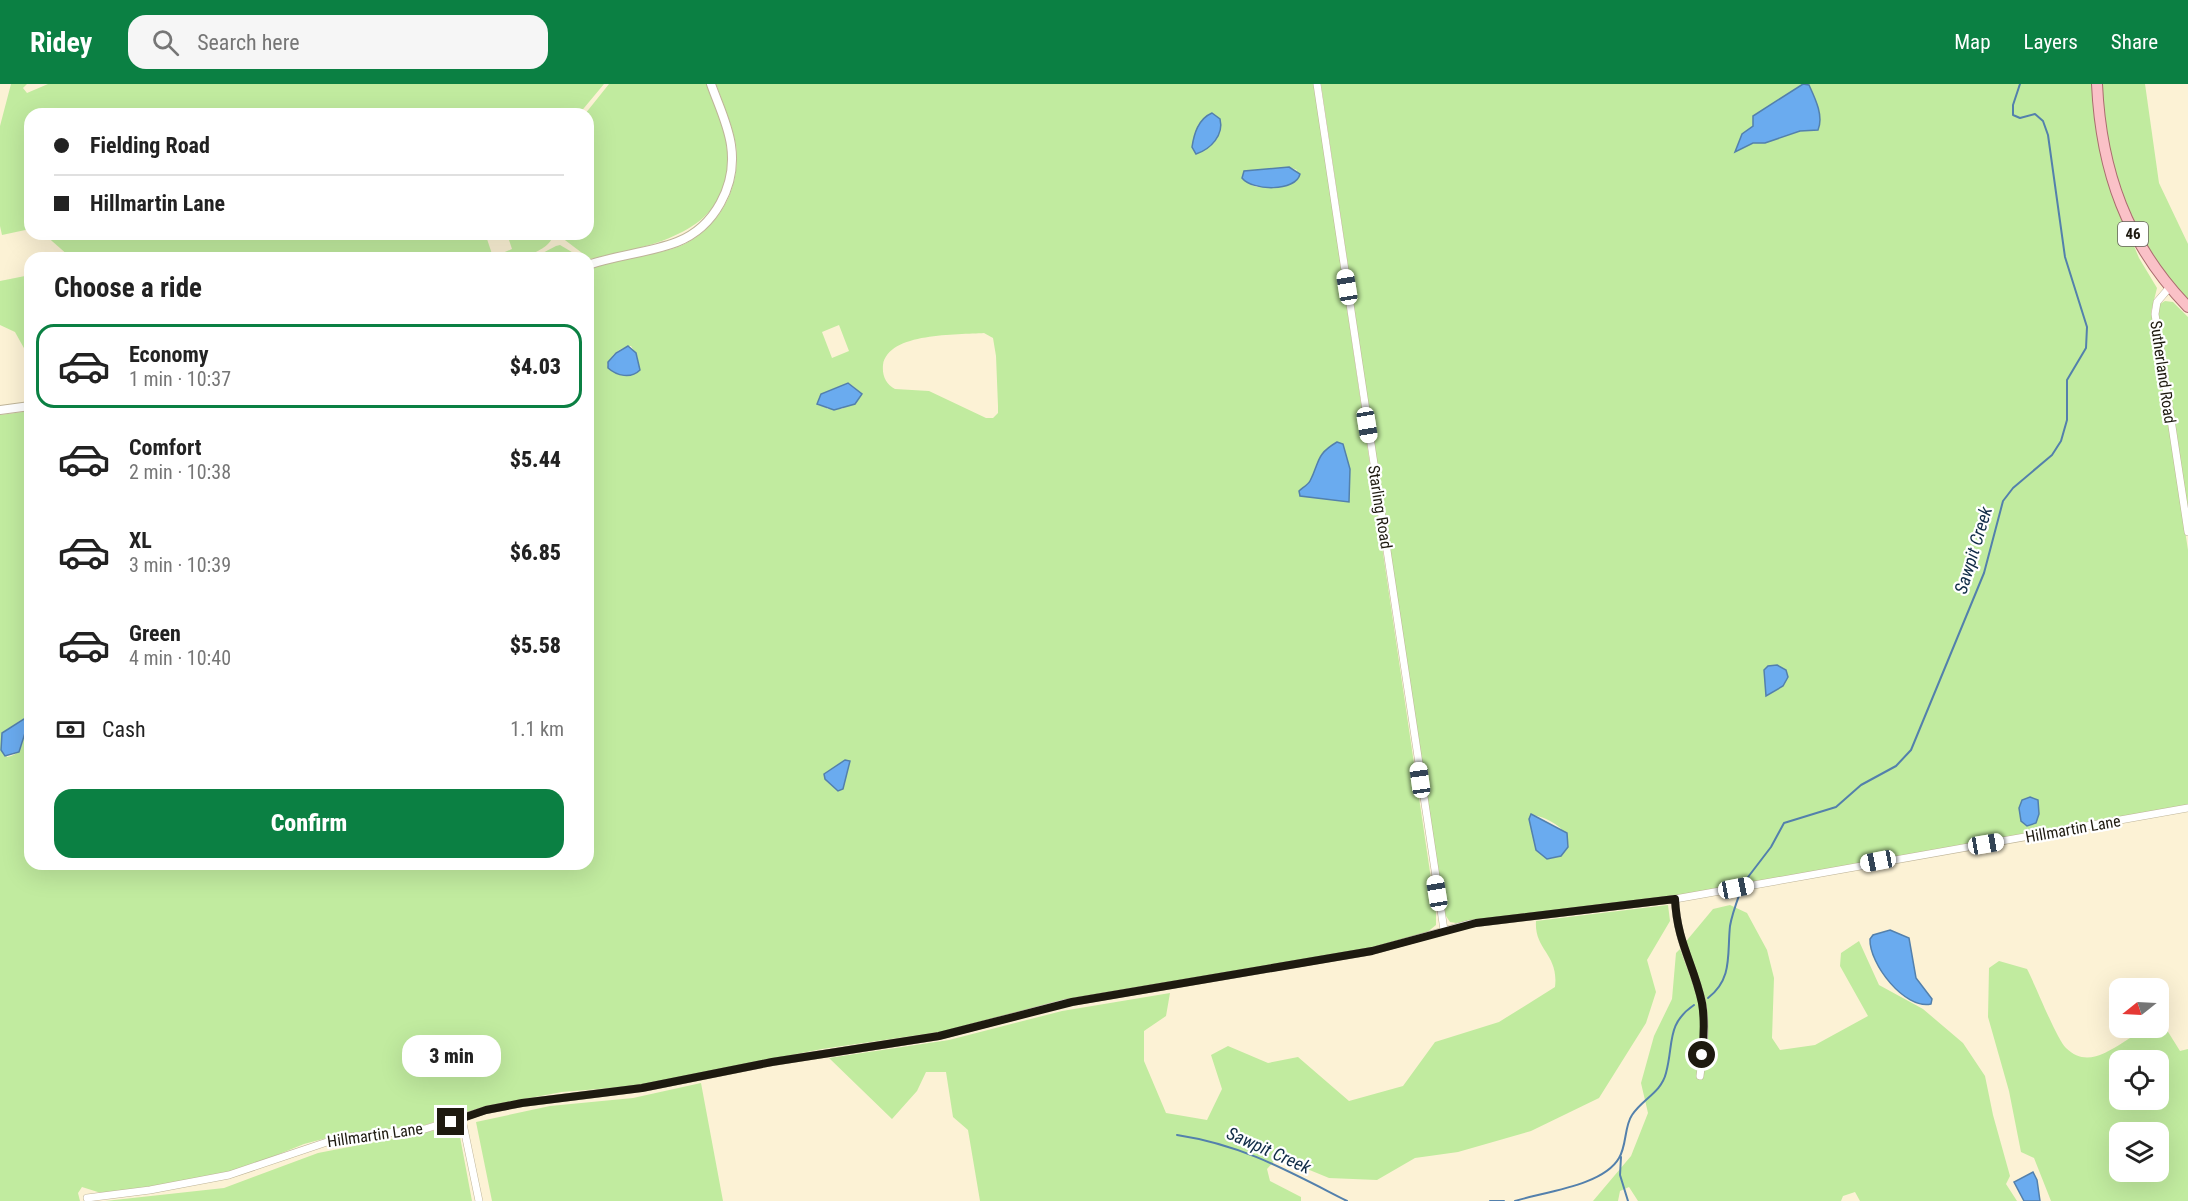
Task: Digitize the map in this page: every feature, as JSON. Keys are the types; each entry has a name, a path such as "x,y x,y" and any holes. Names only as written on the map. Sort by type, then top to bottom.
{"main road":[{"name":"46","path":"2097,84 2102,132 2121,206 2142,250 2169,288 2188,308"}],"street":[{"path":"594,264 666,246 688,237 706,223 720,204 729,182 732,151 728,129 711,84"},
{"name":"Starling Road","path":"1317,84 1444,930"},
{"name":"Sutherland Road","path":"2169,288 2155,308 2188,532"},
{"path":"0,410 24,407"},
{"name":"Hillmartin Lane","path":"87,1198 150,1190 229,1175 339,1138 401,1133 462,1119 486,1110 522,1103 642,1088 772,1062 939,1036 1065,1004 1352,956 1409,942 1444,930 1495,920 1675,899 2188,808"},
{"path":"1675,899 1680,939 1696,984 1703,1013 1700,1076"},
{"path":"462,1119 479,1201"}],"green space":[{"path":"11,84 27,84 23,88 27,93 48,84 604,84 584,108 24,108 24,230 2,235 0,226 0,126"},
{"path":"609,84 707,84 719,116 727,150 726,178 718,200 704,218 685,231 663,241 594,258 594,252 581,252 565,240 594,240 594,108 590,108"},
{"path":"716,84 1314,84 1436,925 1425,934 1381,946 1061,1000 946,1031 822,1049 634,1086 562,1092 486,1106 425,1125 338,1135 304,1144 242,1169 160,1186 101,1193 82,1187 78,1193 80,1201 0,1201 0,415 24,412 24,718 9,731 6,736 5,749 7,757 16,754 22,746 24,737 24,870 594,870 594,268 672,249 688,242 713,222 723,209 735,178 736,145","holes":["1199,125 1215,141 1196,154 1193,141","1289,167 1297,170 1287,186 1257,187 1249,184 1246,171","839,325 849,351 832,358 822,332","984,333 993,338 996,356 998,413 993,418 986,418 929,391 895,389 885,379 883,365 888,354 897,346 926,337","631,346 638,358 638,372 625,375 617,373 607,365 616,352","849,383 862,394 842,409 827,409 830,390"]},
{"path":"1321,84 2093,84 2114,198 2139,258 2157,288 2151,312 2188,550 2188,805 1669,898 1456,923 1450,922 1444,913","holes":["1530,815 1562,829 1568,840 1568,847 1536,850"]},
{"path":"2102,84 2145,84 2159,183 2188,244 2188,300 2152,252 2137,227 2126,200 2109,144"},
{"path":"51,240 487,240 491,252 64,252"},
{"path":"509,240 551,240 535,252 505,252 512,249"},
{"path":"560,245 572,252 544,252"},
{"path":"24,276 24,348 15,332 0,325 0,281"},
{"path":"2165,301 2173,302 2188,317 2188,510 2158,313 2160,304"},
{"path":"1668,905 1670,921 1647,960 1656,992 1646,1023 1599,1098 1531,1131 1458,1152 1415,1158 1377,1180 1329,1178 1278,1157 1267,1169 1270,1181 1301,1197 1301,1201 980,1201 968,1130 953,1117 946,1072 926,1072 917,1091 892,1119 829,1058 949,1040 1062,1011 1170,993 1166,1016 1144,1031 1144,1061 1166,1113 1207,1120 1222,1089 1211,1055 1228,1046 1268,1063 1298,1057 1349,1101 1403,1086 1435,1042 1499,1022 1555,987 1553,967 1536,931 1536,921"},
{"path":"1730,905 1747,913 1767,950 1774,978 1772,1038 1780,1050 1815,1045 1868,1016 1840,966 1841,953 1859,941 1879,985 1923,1009 1963,1043 1985,1076 2010,1176 2006,1184 2017,1201 1860,1201 1855,1192 1843,1196 1841,1201 1638,1201 1629,1187 1620,1191 1618,1201 1593,1201 1631,1156 1648,1113 1641,1083 1654,1036 1672,999 1676,953 1680,949 1706,1019 1683,945 1713,909"},
{"path":"1999,961 2027,969 2051,1023 2066,1048 2078,1056 2091,1057 2109,1051 2109,1110 2169,1110 2169,1050 2110,1050 2131,1038 2169,1038 2169,1033 2180,1051 2188,1049 2188,1201 2051,1201 2034,1158 2021,1152 2009,1091 1988,1017 1989,968"},
{"path":"701,1083 723,1201 492,1201 476,1122 550,1106 633,1098"},
{"path":"458,1126 472,1201 105,1201 224,1188 318,1153"}],"water":[{"path":"1803,84 1809,85 1818,107 1820,125 1818,130 1800,131 1765,143 1753,143 1735,152 1742,134 1753,126 1753,116"},
{"path":"1212,113 1220,119 1220,131 1215,141 1207,149 1196,154 1192,147 1196,132 1203,119"},
{"path":"1289,167 1300,174 1297,180 1283,187 1264,187 1247,182 1242,178 1244,171"},
{"path":"628,346 636,353 640,370 632,375 624,375 608,368 608,362 616,353"},
{"path":"848,383 862,394 855,404 834,410 817,404 821,394"},
{"path":"1337,442 1343,444 1350,469 1349,502 1300,496 1299,491 1310,481 1321,455"},
{"path":"1777,665 1786,670 1788,677 1783,686 1766,696 1764,670 1768,666"},
{"path":"24,719 24,736 19,752 5,756 1,750 2,733"},
{"path":"845,760 850,761 843,789 838,791 825,779 824,774"},
{"path":"2030,797 2038,800 2039,814 2036,823 2027,826 2021,821 2019,808 2022,800"},
{"path":"1531,814 1567,833 1568,847 1561,856 1547,859 1536,850 1529,819"},
{"path":"1890,930 1909,938 1916,978 1932,999 1931,1004 1921,1004 1900,993 1875,961 1870,939 1873,935"},
{"path":"2033,1172 2037,1180 2040,1201 2024,1201 2014,1182"}],"waterway":[{"name":"Sawpit Creek","path":"1745,881 1771,847 1784,823 1836,807 1861,785 1896,766 1911,750 1984,573 2003,501 2013,488 2052,455 2061,441 2067,420 2067,380 2086,348 2087,327 2065,257 2048,135 2043,121 2035,114 2020,118 2013,115 2013,105 2020,84"},
{"name":"Sawpit Creek","path":"1708,998 1722,983 1725,974 1730,926 1741,890"},
{"name":"Sawpit Creek","path":"1515,1201 1572,1187 1611,1168 1622,1153 1632,1115 1664,1080 1675,1027 1685,1012 1694,1005"},
{"name":"Sawpit Creek","path":"1177,1135 1223,1145 1265,1160 1347,1201"},
{"path":"1621,1157 1620,1175 1628,1201"},
{"name":"Sawpit Creek","path":"1490,1201 1504,1201"}],"route":[{"path":"451,1122 486,1110 522,1103 642,1088 772,1062 939,1036 1072,1002 1352,956 1476,923 1675,899 1680,939 1702,1003 1704,1028 1702,1055"}]}
